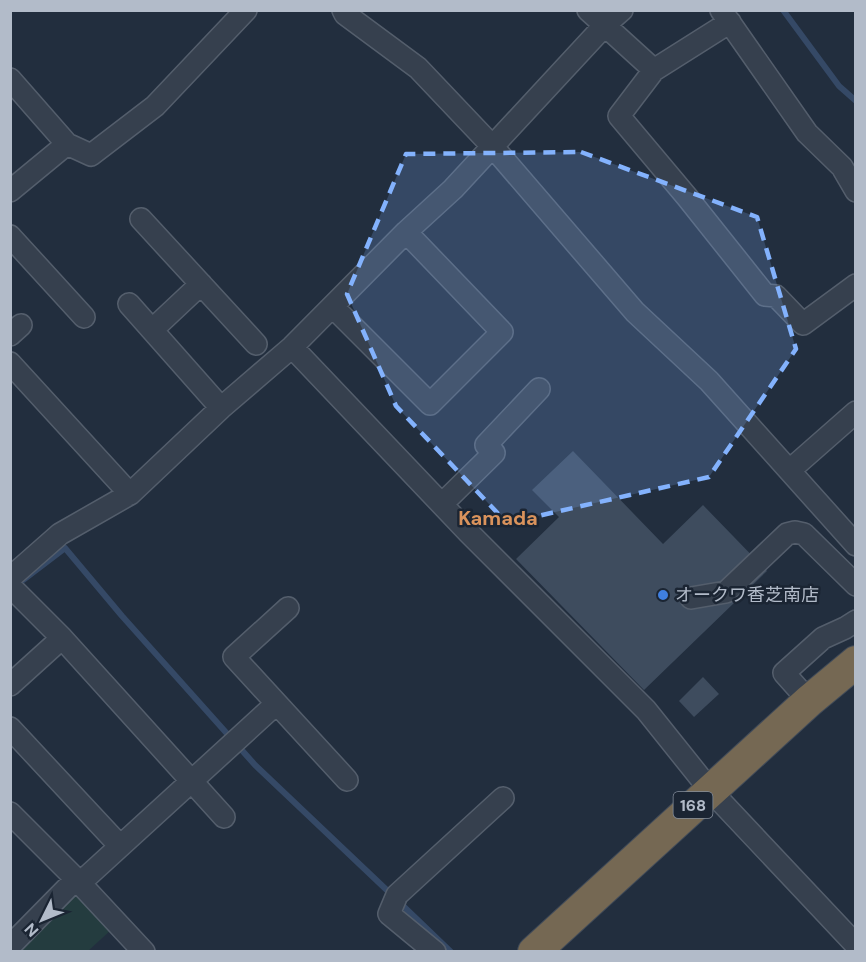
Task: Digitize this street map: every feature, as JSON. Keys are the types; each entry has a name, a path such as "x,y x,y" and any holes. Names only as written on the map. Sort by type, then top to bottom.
{"highway":[{"name":"168","path":"534,951 710,790 855,662"}],"street":[{"path":"10,79 67,144 91,155 154,106 246,10"},
{"path":"343,10 345,14 418,68 493,147 635,312 709,381 855,545"},
{"path":"588,10 654,70"},
{"path":"10,578 60,534 130,494 221,408 292,347 406,232 453,189 605,25 622,10"},
{"path":"855,191 849,164 807,133 725,16 654,70 619,116 765,295 776,296 803,324 855,285"},
{"path":"10,191 67,144"},
{"path":"141,219 256,344"},
{"path":"333,307 430,404 502,332 406,232"},
{"path":"10,236 84,317"},
{"path":"152,330 201,284"},
{"path":"129,304 221,408"},
{"path":"292,347 442,504 646,710 710,790 855,945"},
{"path":"10,363 130,494"},
{"path":"442,504 494,453 486,445 539,389"},
{"path":"790,470 855,413"},
{"path":"691,598 726,592 788,534 795,532 804,534 855,585"},
{"path":"10,586 62,638 224,817"},
{"path":"288,608 234,657 347,780"},
{"path":"809,701 784,673 823,638 850,624"},
{"path":"10,685 62,638"},
{"path":"10,946 78,881 120,846 276,704"},
{"path":"10,728 120,846"},
{"path":"435,951 389,914 394,900 503,798"},
{"path":"10,813 144,951"}],"highlighted area":[{"path":"581,152 757,217 796,349 709,477 507,523 396,406 347,294 406,154"}],"green space":[{"path":"76,892 111,930 88,951 13,952"}],"building":[{"path":"573,451 663,544 703,505 767,571 644,690 516,559 559,517 532,490"},
{"path":"703,677 719,694 694,717 679,701"}],"waterway":[{"path":"783,10 839,86 856,101"},
{"path":"23,580 65,548 122,616 255,765 392,895"},
{"path":"399,902 451,952"}],"place":[{"name":"オークワ香芝南店","path":"663,595"}],"district":[{"name":"Kamada","path":"498,518"}]}
